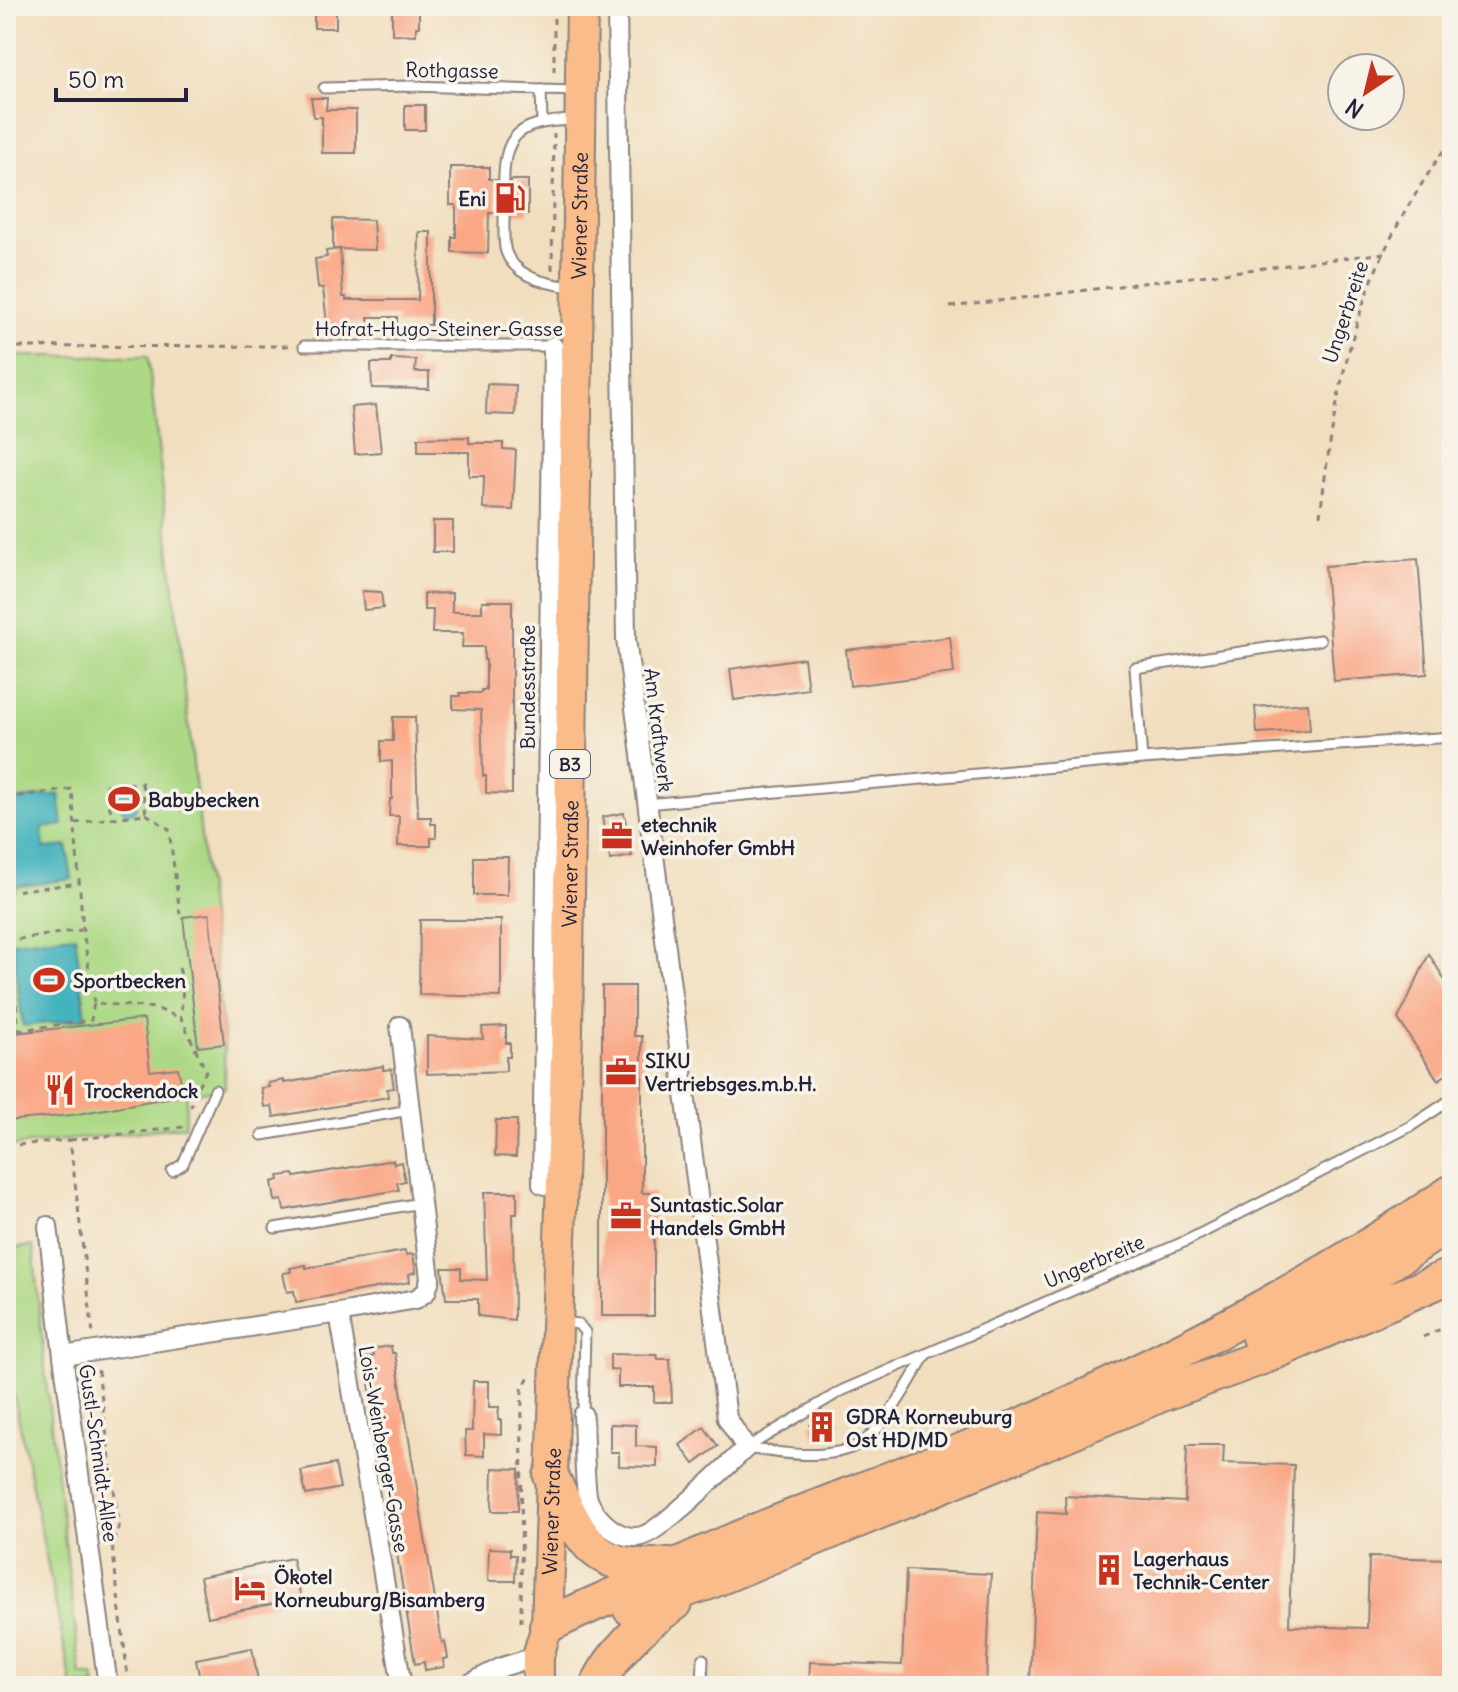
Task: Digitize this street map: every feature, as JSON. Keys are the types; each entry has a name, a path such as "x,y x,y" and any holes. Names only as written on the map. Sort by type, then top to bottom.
{"highway":[{"path":"536,1648 677,1564 971,1446 1206,1338 1355,1254 1452,1192"},
{"path":"1162,1394 1361,1282 1452,1222"},
{"path":"536,1648 581,1626 706,1583 1162,1394 1265,1356 1452,1275"},
{"path":"551,1476 577,1529 595,1552 609,1560 636,1567 677,1564"},
{"path":"597,1686 618,1653 636,1633 706,1583"}],"main road":[{"name":"Wiener Straße","path":"538,1686 536,1648 548,1582 560,1189 556,1029 567,105 582,6"},
{"name":"Wiener Straße","path":"536,1648 555,1655 556,1686"}],"street":[{"name":"Am Kraftwerk","path":"617,6 616,109 626,639 727,1418 746,1448"},
{"path":"63,1356 339,1313 416,1299 426,1292 430,1279 400,1026"},
{"name":"Gustl-Schmidt-Allee","path":"48,1226 108,1686"},
{"name":"Lois-Weinberger-Gasse","path":"339,1313 402,1686"},
{"path":"583,1415 588,1501 612,1530 623,1537 643,1536 667,1519 746,1448"},
{"path":"465,1686 536,1648"}],"lane":[{"name":"Rothgasse","path":"324,88 412,86 541,90 567,105"},
{"path":"541,90 542,121"},
{"path":"564,286 530,277 506,252 502,163 508,145 520,132 567,105"},
{"name":"Hofrat-Hugo-Steiner-Gasse","path":"304,346 564,346"},
{"path":"1142,759 1135,668 1320,640"},
{"path":"646,804 1142,759 1452,737"},
{"path":"172,1171 183,1164 215,1090"},
{"name":"Ungerbreite","path":"746,1448 841,1391 1186,1241 1411,1126 1452,1099"},
{"path":"262,1135 410,1110"},
{"path":"275,1228 421,1203"},
{"path":"556,1322 578,1324 585,1332 583,1415"},
{"path":"746,1448 790,1454 826,1454 861,1443 894,1408 926,1354"},
{"path":"702,1686 703,1659"}],"path":[{"path":"554,6 567,105 564,286"},
{"name":"Ungerbreite","path":"1320,516 1330,433 1361,308 1384,253 1452,138"},
{"path":"950,307 1384,253"},
{"path":"6,347 304,346"},
{"path":"113,818 106,785 142,783 146,814"},
{"path":"6,798 72,789 83,930 94,1003 91,1020 6,1032"},
{"path":"75,823 146,814 169,829 180,914"},
{"path":"6,892 80,883"},
{"path":"6,920 19,1030"},
{"path":"7,941 83,930"},
{"path":"179,968 183,983 181,1018 206,1071 194,1093 190,1116"},
{"path":"94,1003 155,1008 181,1018"},
{"path":"6,1146 187,1127"},
{"path":"70,1140 119,1526 112,1545 129,1686"},
{"path":"1423,1337 1452,1324"},
{"path":"534,1364 522,1390 521,1579 548,1582"}],"green space":[{"path":"6,356 148,356 224,1044 225,1088 187,1094 185,1126 6,1147"},
{"path":"33,1246 81,1676 94,1676 96,1686 72,1686 6,1356 6,1249"}],"water":[{"name":"Babybecken","path":"134,790 136,808 133,812 125,813 121,806 114,804 112,795 115,791"},
{"path":"59,794 63,825 42,828 44,848 67,846 72,879 6,888 6,801"},
{"name":"Sportbecken","path":"75,935 86,1018 23,1026 12,942"}],"building":[{"path":"314,6 336,6 336,28 314,28"},
{"path":"392,6 416,6 419,27 416,27 416,35 392,34"},
{"path":"311,98 327,98 326,110 356,110 356,153 322,153 322,117 314,117"},
{"path":"405,105 425,105 425,130 405,130"},
{"path":"450,167 489,167 489,179 496,180 497,213 489,213 488,253 452,252 452,237 456,237 456,205 450,205"},
{"path":"511,180 528,180 528,214 512,213"},
{"path":"333,219 373,220 375,250 333,249"},
{"path":"419,232 431,232 431,325 397,325 397,317 368,317 369,324 327,324 323,288 318,288 315,259 327,257 326,251 340,249 343,297 346,300 418,300"},
{"path":"391,359 416,360 415,372 429,372 429,389 372,388 371,363 391,363"},
{"path":"487,384 516,385 515,415 486,414"},
{"path":"376,405 381,452 355,454 351,407"},
{"path":"469,437 469,443 503,443 503,449 516,450 513,510 483,509 484,476 469,476 469,452 418,452 418,438"},
{"path":"433,521 453,521 453,552 433,552"},
{"path":"1418,559 1427,674 1334,681 1325,566"},
{"path":"362,591 381,592 383,608 364,610"},
{"path":"452,593 452,612 482,612 482,601 512,601 512,794 486,793 481,710 453,709 453,696 486,690 486,660 484,647 462,647 463,633 432,633 433,610 424,610 424,594"},
{"path":"950,637 954,673 850,686 846,650"},
{"path":"804,658 808,689 734,700 730,669"},
{"path":"1308,703 1310,730 1257,733 1255,707"},
{"path":"393,717 415,717 418,817 431,817 431,824 436,824 436,838 431,838 431,846 398,846 399,816 389,816 392,761 381,762 381,741 393,741"},
{"name":"etechnik Weinhofer GmbH","path":"624,813 632,856 610,860 602,817"},
{"path":"474,857 508,857 507,895 474,895"},
{"path":"209,914 224,1044 198,1047 183,917"},
{"path":"420,920 501,920 501,997 419,995"},
{"path":"1429,954 1452,992 1452,1071 1438,1080 1398,1019"},
{"path":"602,986 634,986 634,1036 642,1036 642,1193 654,1193 654,1316 602,1316"},
{"path":"144,1019 150,1071 178,1068 184,1095 72,1115 6,1121 6,1034"},
{"path":"506,1026 510,1057 506,1057 506,1071 427,1074 427,1036 483,1039 482,1027"},
{"path":"383,1066 383,1070 391,1069 394,1088 387,1089 388,1097 274,1117 272,1106 264,1107 261,1088 269,1087 268,1083"},
{"path":"496,1120 517,1120 516,1157 495,1156"},
{"path":"393,1160 394,1164 401,1162 405,1181 397,1183 399,1190 284,1210 282,1200 275,1201 272,1182 279,1180 278,1176 294,1174 295,1177"},
{"path":"484,1192 517,1192 517,1214 513,1214 514,1320 478,1316 478,1299 446,1299 442,1268 461,1268 461,1279 487,1280"},
{"path":"405,1251 406,1255 413,1254 416,1272 409,1274 410,1282 296,1302 294,1291 287,1292 283,1273 291,1272 290,1268"},
{"path":"391,1346 392,1353 395,1353 442,1643 445,1642 448,1658 443,1659 444,1667 425,1670 424,1662 415,1664 365,1358 374,1356 372,1349"},
{"path":"610,1354 657,1355 658,1359 670,1359 672,1402 654,1402 654,1387 618,1387 618,1370 610,1370"},
{"path":"473,1381 489,1381 489,1407 499,1407 498,1420 501,1420 501,1435 484,1434 484,1456 466,1455 465,1431 472,1431"},
{"name":"GDRA Korneuburg Ost HD/MD","path":"828,1417 834,1429 816,1437 810,1425"},
{"path":"610,1424 636,1425 636,1446 657,1447 657,1467 619,1466 619,1452 610,1452"},
{"path":"704,1427 718,1446 694,1464 680,1445"},
{"path":"1187,1445 1224,1445 1223,1463 1294,1465 1289,1626 1367,1628 1369,1557 1452,1559 1452,1686 1030,1686 1037,1512 1066,1514 1065,1496 1185,1502"},
{"path":"335,1464 340,1488 306,1495 301,1471"},
{"path":"493,1468 519,1469 518,1511 492,1511"},
{"path":"489,1548 510,1549 510,1555 516,1555 515,1581 488,1581"},
{"name":"Ökotel Korneuburg/Bisamberg","path":"292,1558 301,1598 208,1617 200,1577"},
{"path":"906,1570 991,1574 986,1686 809,1686 810,1662 902,1665"},
{"path":"252,1648 259,1686 201,1686 196,1659"}],"place":[{"name":"Eni","path":"510,198"},
{"name":"Babybecken","path":"124,799"},
{"name":"etechnik Weinhofer GmbH","path":"617,836"},
{"name":"Sportbecken","path":"49,980"},
{"name":"SIKU Vertriebsges.m.b.H.","path":"621,1072"},
{"name":"Trockendock","path":"60,1090"},
{"name":"Suntastic.Solar Handels GmbH","path":"626,1216"},
{"name":"GDRA Korneuburg Ost HD/MD","path":"822,1427"},
{"name":"Lagerhaus Technik-Center","path":"1109,1570"},
{"name":"Ökotel Korneuburg/Bisamberg","path":"250,1588"}]}
